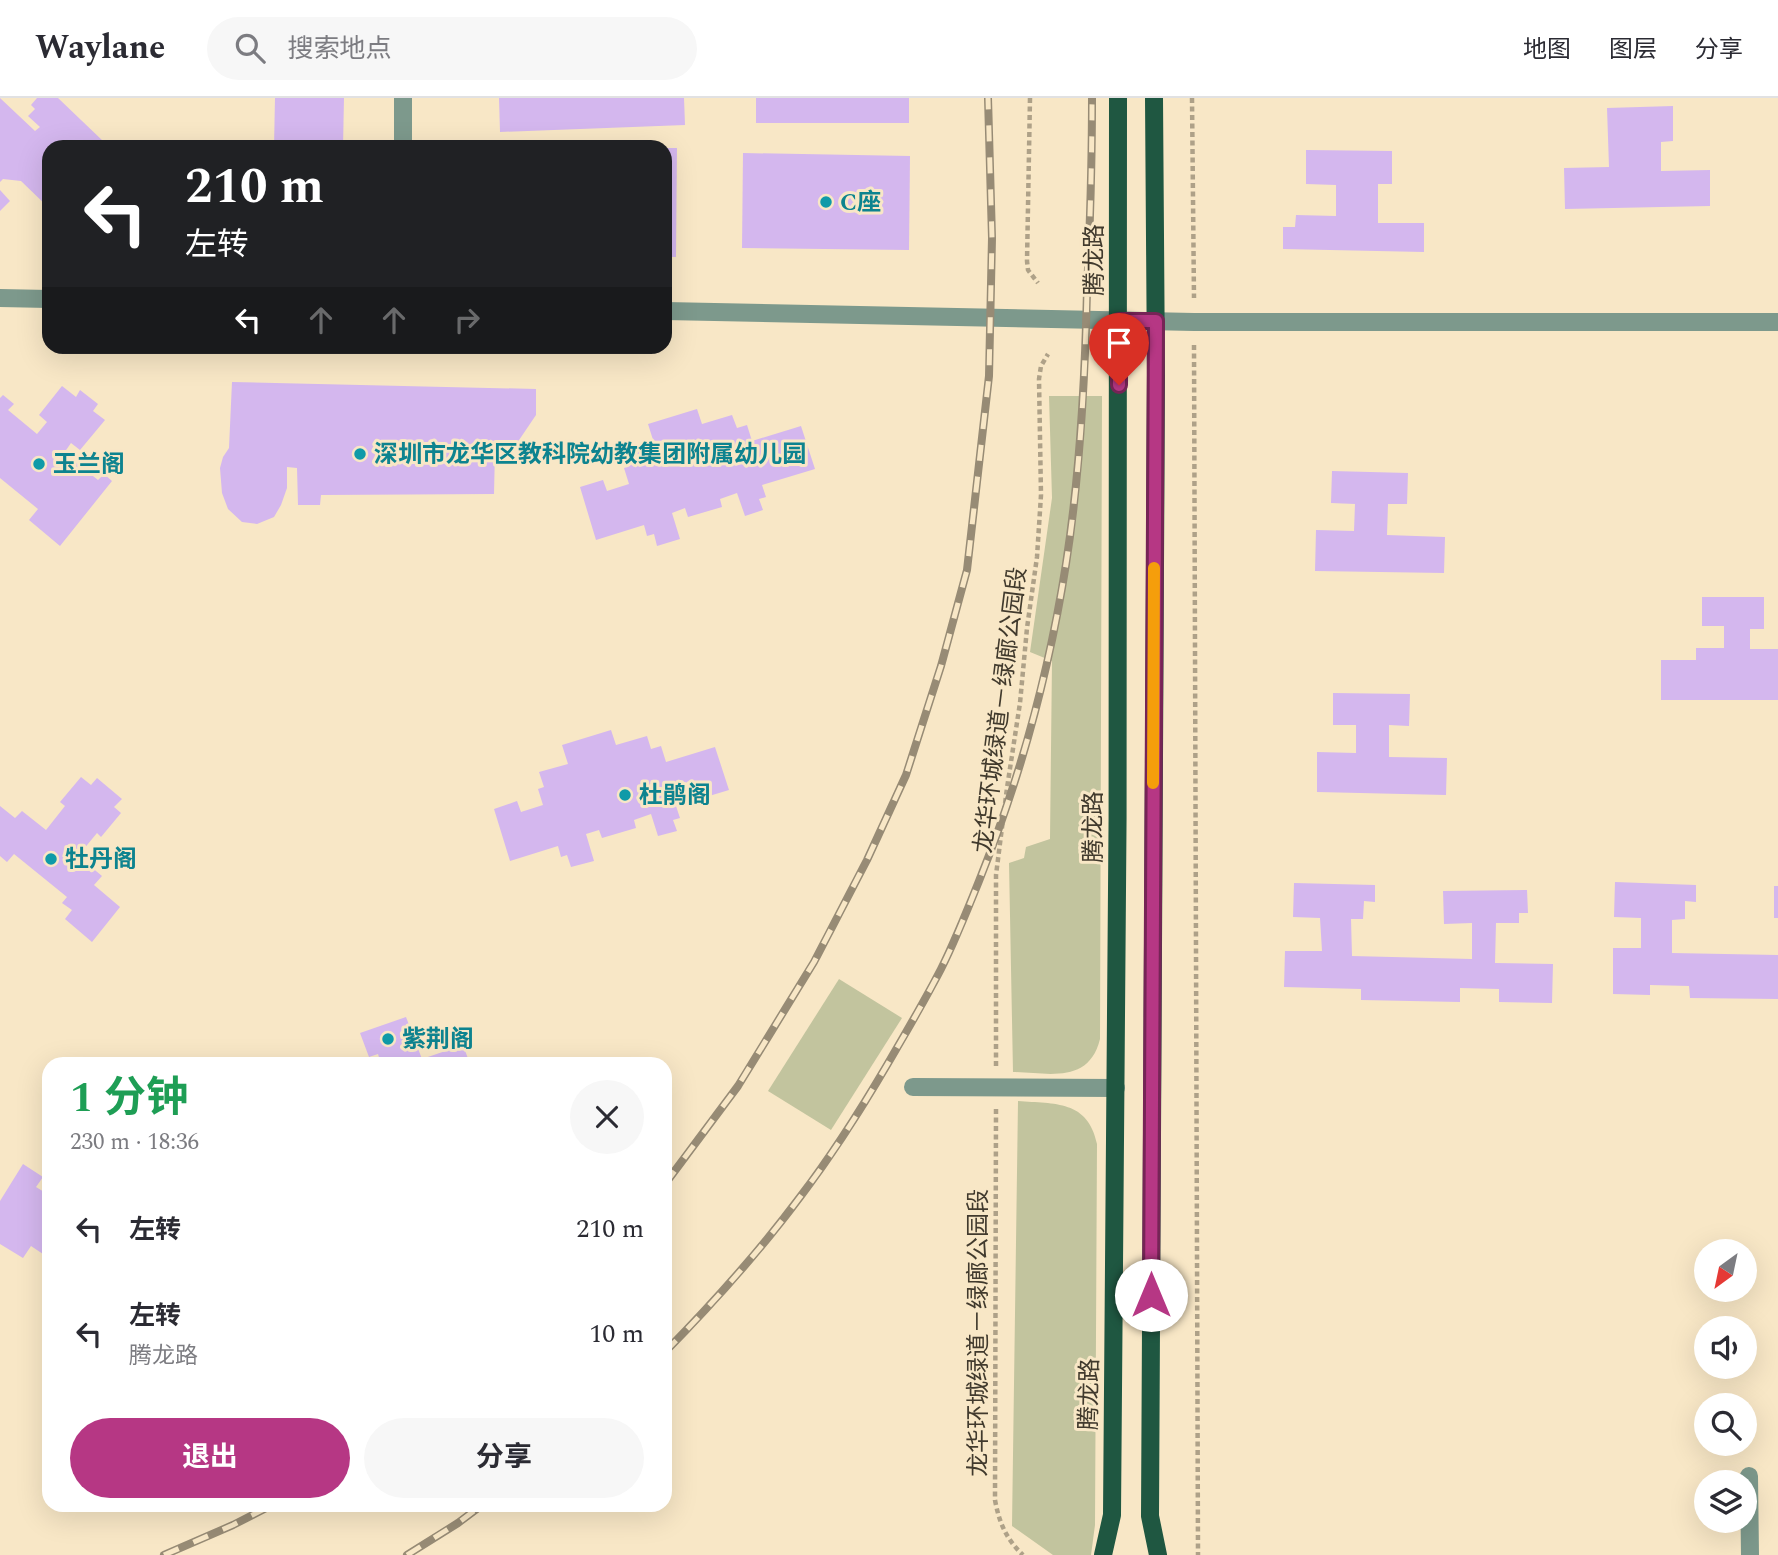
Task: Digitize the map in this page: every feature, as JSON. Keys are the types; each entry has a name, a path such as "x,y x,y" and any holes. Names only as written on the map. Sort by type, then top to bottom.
{"main road":[{"name":"腾龙路","path":"1103,1555 1112,1515 1116,1088 1118,98"},
{"path":"1154,98 1156,321 1150,1516 1158,1555"}],"street":[{"path":"403,98 403,140"},
{"path":"0,298 42,299"},
{"path":"672,311 1119,321 1778,322"},
{"path":"913,1087 1116,1088"},
{"path":"1750,1533 1750,1555"}],"path":[{"path":"1030,98 1027,261 1028,270 1038,283"},
{"path":"1192,98 1194,299"},
{"name":"龙华环城绿道－绿廊公园段","path":"996,1073 996,875 1037,557 1041,495 1039,379 1041,366 1048,354"},
{"path":"1194,355 1198,1555"},
{"name":"龙华环城绿道－绿廊公园段","path":"996,1102 995,1500 1004,1532 1023,1555"}],"green space":[{"path":"1049,396 1102,396 1100,1039 1095,1053 1087,1063 1066,1073 1053,1074 1013,1072 1009,863 1024,858 1026,847 1050,839 1052,661 1030,652 1052,498"},
{"path":"839,979 902,1018 831,1130 768,1091"},
{"path":"1018,1101 1057,1104 1078,1112 1093,1130 1097,1144 1095,1525 1091,1555 1053,1555 1012,1526"}],"building":[{"path":"0,98 35,131 40,127 28,116 35,109 31,105 37,98 58,98 102,140 42,140 42,201 21,181 3,179 0,182"},
{"path":"275,98 344,98 343,140 274,140"},
{"path":"499,98 684,98 685,125 500,132"},
{"path":"756,98 909,98 909,123 756,123"},
{"path":"1673,106 1673,141 1661,142 1661,171 1710,170 1710,206 1565,209 1564,168 1609,167 1607,108"},
{"path":"672,148 677,148 676,257 672,257"},
{"path":"1306,150 1392,151 1392,184 1378,184 1378,223 1424,223 1424,252 1283,249 1283,227 1295,227 1296,215 1336,216 1336,185 1306,184"},
{"name":"C座","path":"743,153 910,156 909,250 742,248"},
{"path":"0,190 10,201 0,211"},
{"name":"深圳市龙华区教科院幼教集团附属幼儿园","path":"232,382 536,389 536,415 511,452 495,450 494,494 321,495 320,505 298,505 297,468 287,467 287,488 281,505 274,517 257,524 242,522 228,509 222,493 220,468 229,448"},
{"name":"玉兰阁","path":"62,386 76,397 80,390 98,404 93,411 105,420 80,450 71,443 64,453 98,480 104,474 112,481 60,546 29,520 38,509 0,478 0,398 3,395 14,404 8,410 37,434 47,422 39,415"},
{"path":"697,409 702,424 732,415 737,428 747,425 752,441 801,426 815,469 762,485 766,497 759,499 763,510 745,516 737,493 720,499 722,507 688,517 685,508 672,513 680,539 657,546 654,534 647,536 644,525 596,540 580,487 603,480 607,491 629,484 624,468 630,466 626,451 654,443 648,424"},
{"path":"1332,471 1408,473 1407,504 1388,504 1387,535 1445,537 1444,573 1315,571 1316,530 1354,531 1355,504 1331,503"},
{"path":"1702,597 1764,597 1764,629 1750,629 1750,649 1778,649 1778,700 1661,700 1661,660 1696,660 1696,648 1724,648 1724,626 1702,626"},
{"path":"1333,693 1410,694 1409,726 1389,725 1389,757 1447,758 1446,795 1317,792 1317,752 1356,753 1356,725 1333,725"},
{"name":"杜鹃阁","path":"611,730 616,745 647,736 651,749 661,746 666,762 715,747 729,790 676,806 680,818 673,820 677,831 658,836 651,814 634,820 636,828 602,838 599,830 586,834 594,861 571,867 567,855 561,857 558,846 510,861 494,809 517,801 521,812 543,805 538,789 544,787 539,772 568,764 562,745"},
{"name":"牡丹阁","path":"81,777 91,785 97,778 122,799 114,807 121,813 101,837 97,833 78,856 102,876 94,885 120,907 92,942 65,919 72,910 62,903 67,897 14,854 7,862 0,856 0,806 15,818 22,811 46,830 65,806 60,802"},
{"path":"1615,882 1696,885 1696,902 1685,901 1685,919 1672,920 1672,953 1778,955 1778,999 1690,998 1689,986 1650,985 1650,995 1613,994 1613,948 1641,948 1641,918 1614,917"},
{"path":"1294,883 1375,885 1375,902 1364,901 1363,919 1351,919 1352,956 1472,959 1472,923 1444,924 1443,891 1527,890 1528,913 1519,913 1519,923 1496,923 1495,963 1553,964 1552,1003 1499,1002 1499,989 1460,988 1460,1002 1361,1000 1361,989 1284,987 1285,951 1322,951 1320,918 1293,917"},
{"path":"1774,886 1778,886 1778,918 1774,918"},
{"name":"紫荆阁","path":"406,1017 421,1057 379,1057 378,1054 369,1057 360,1033"},
{"name":"紫荆阁","path":"463,1045 467,1057 428,1057"},
{"path":"23,1164 42,1176 36,1187 42,1191 42,1253 31,1246 23,1258 0,1244 0,1201"}],"railway":[{"path":"672,1175 738,1086 814,962 867,860 906,775 941,666 967,570 989,376 992,238 988,98"},
{"path":"672,1345 768,1238 812,1181 856,1116 935,981 961,926 1008,804 1042,685 1071,530 1083,393 1092,98"},
{"path":"164,1555 258,1512"},
{"path":"407,1555 473,1512"}],"slow traffic":[{"path":"1153,783 1154,568"}],"place":[{"name":"C座","path":"826,202"},
{"name":"深圳市龙华区教科院幼教集团附属幼儿园","path":"360,454"},
{"name":"玉兰阁","path":"39,464"},
{"name":"杜鹃阁","path":"625,795"},
{"name":"牡丹阁","path":"51,859"},
{"name":"紫荆阁","path":"388,1039"}],"route":[{"path":"1119,385 1119,321 1156,321 1151,1295"}]}
